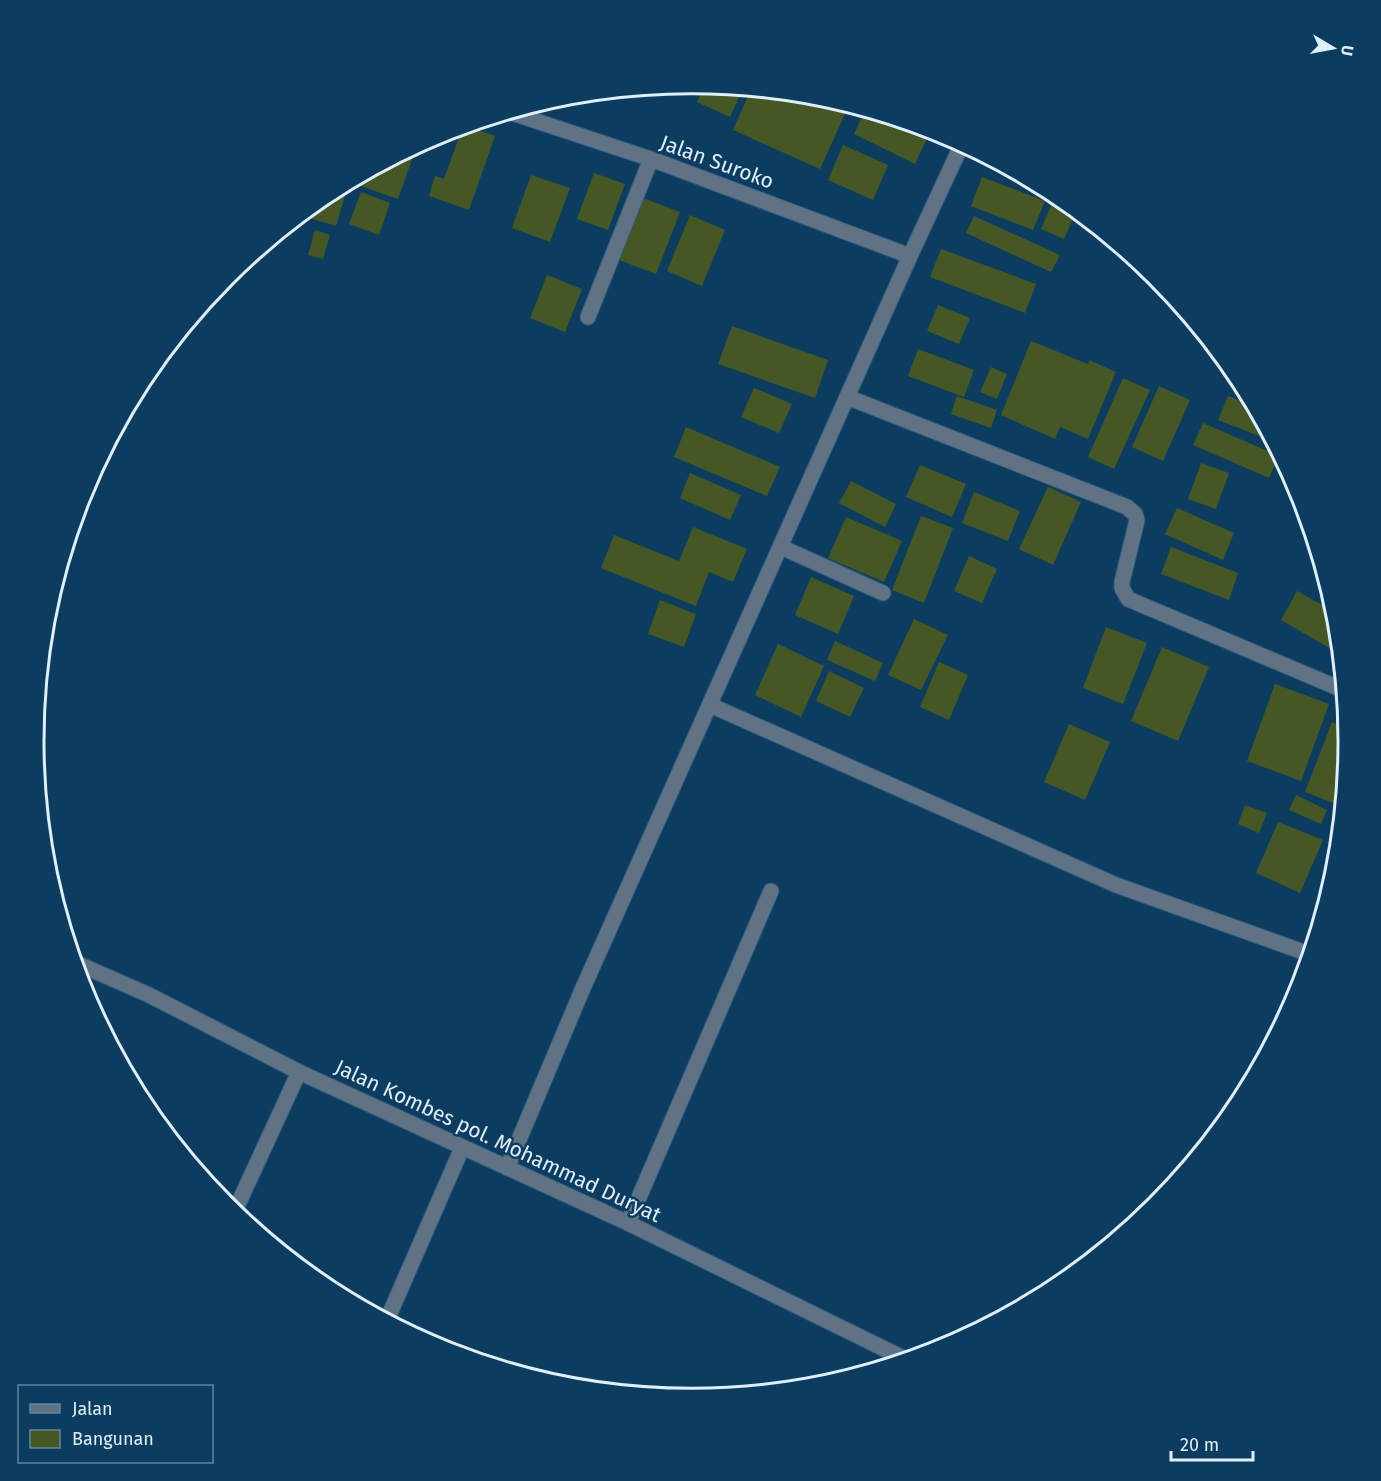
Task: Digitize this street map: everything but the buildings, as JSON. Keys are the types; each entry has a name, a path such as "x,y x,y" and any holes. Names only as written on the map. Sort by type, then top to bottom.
{"street":[{"name":"Jalan Suroko","path":"522,116 651,159 910,256"},
{"path":"507,1168 583,988 958,152"},
{"path":"588,317 651,159"},
{"path":"848,397 1127,507 1136,514 1137,520 1122,582 1122,588 1128,599 1335,687"},
{"path":"781,547 883,593"},
{"path":"710,705 1116,885 1302,951"},
{"path":"628,1223 771,891"},
{"name":"Jalan Kombes pol. Mohammad Duryat","path":"85,967 148,995 299,1072 628,1223 895,1354"},
{"path":"238,1203 299,1072"},
{"path":"390,1313 462,1148"}]}
